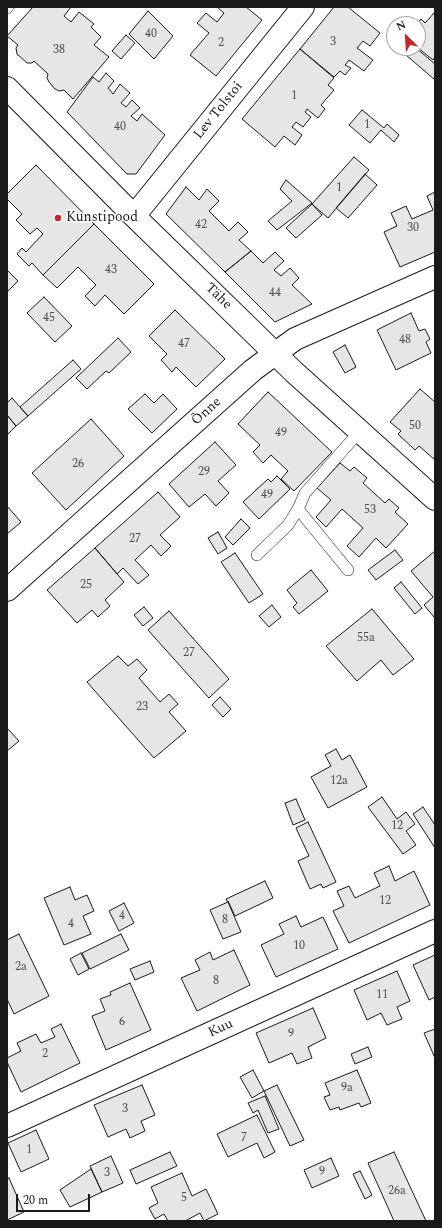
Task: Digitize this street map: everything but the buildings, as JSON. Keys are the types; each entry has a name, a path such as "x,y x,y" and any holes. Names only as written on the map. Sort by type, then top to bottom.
{"street":[{"name":"Lev Tolstoi","path":"134,216 303,7"},
{"name":"Tähe","path":"7,88 134,216 294,372 435,499"},
{"name":"Õnne","path":"7,590 253,370 295,339 435,278"},
{"name":"Kuu","path":"7,1126 435,931"}],"lane":[{"path":"257,555 288,525 298,509 305,493 360,431"},
{"path":"298,509 348,570"}],"place":[{"name":"Kunstipood","path":"58,218"}]}
